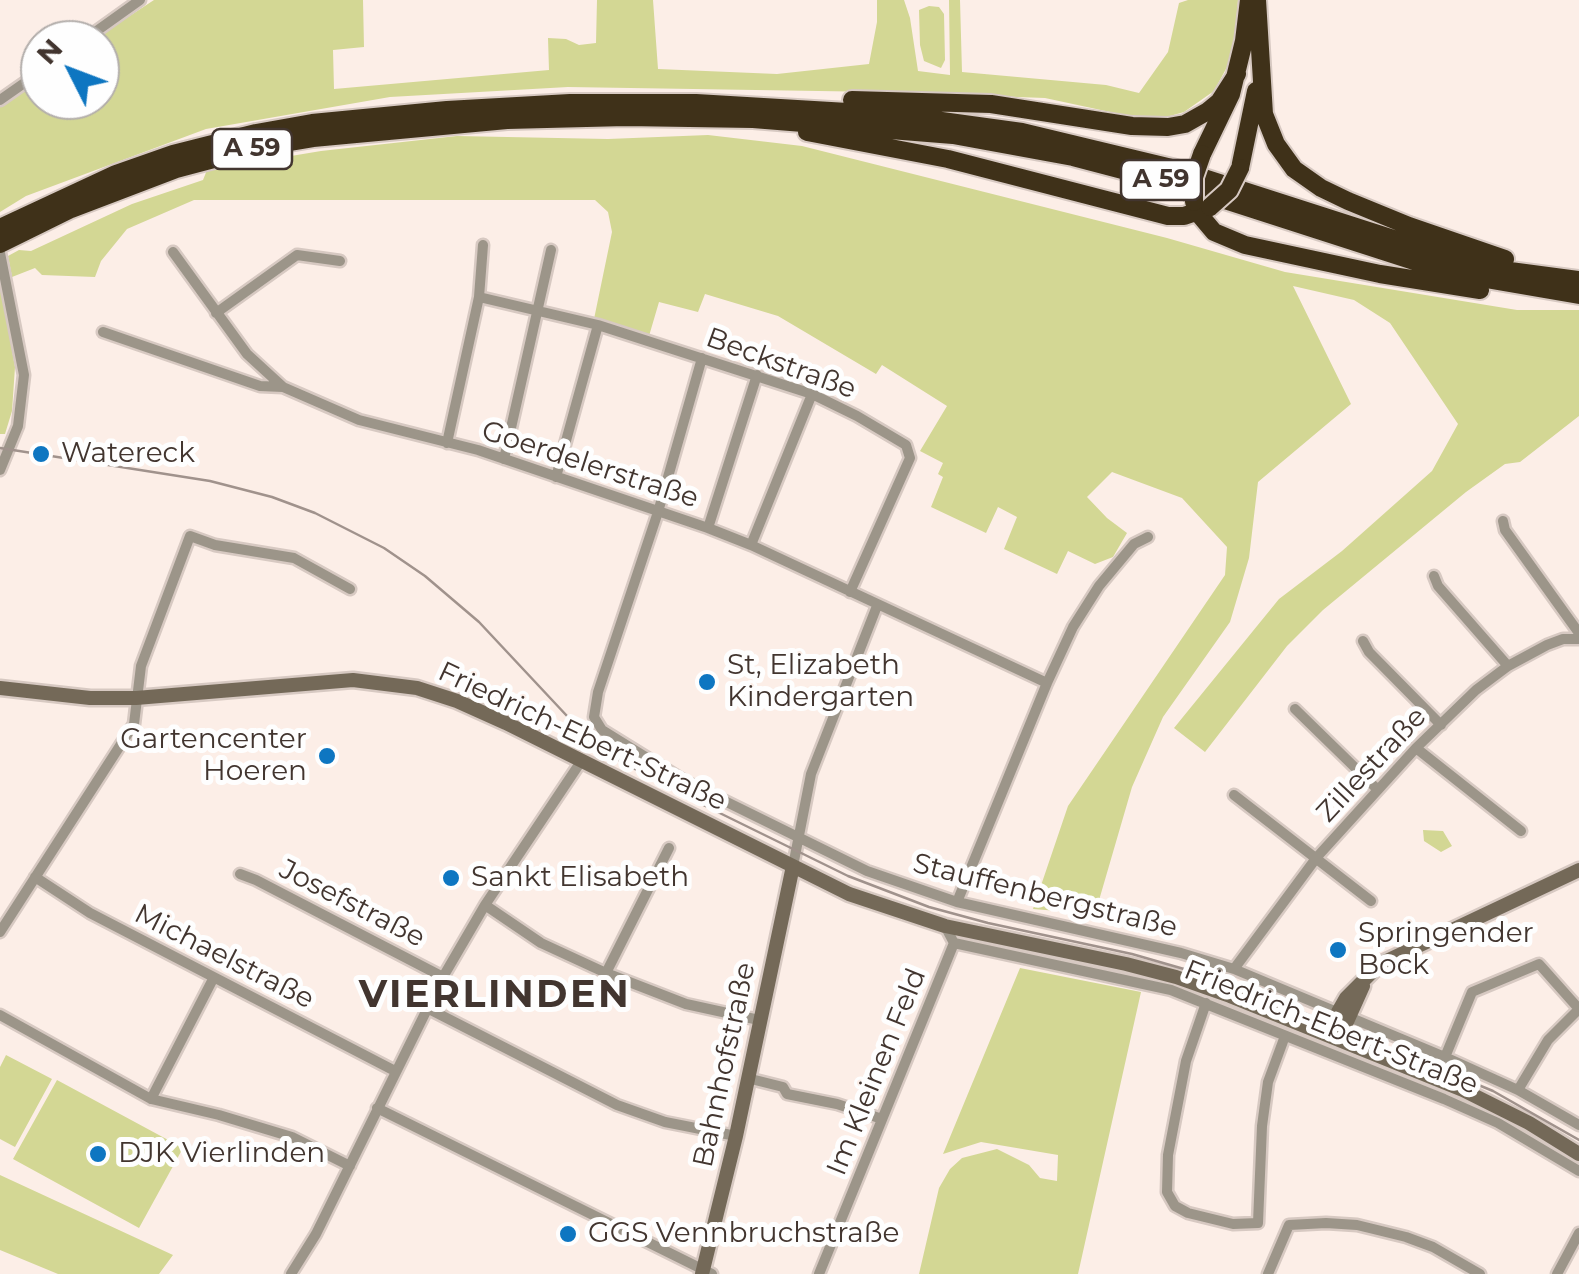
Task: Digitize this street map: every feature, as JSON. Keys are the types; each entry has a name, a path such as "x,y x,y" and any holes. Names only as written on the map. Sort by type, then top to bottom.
{"highway":[{"path":"1249,0 1226,107 1194,177 1201,207 1214,232 1228,240 1312,261 1502,292 1558,293"},
{"path":"1257,0 1264,114 1284,157 1306,178 1348,201 1460,245 1579,278"},
{"path":"753,120 948,159 1168,216 1201,207 1229,190 1240,168 1260,66"},
{"path":"770,106 828,100 958,102 1025,108 1132,126 1168,127 1185,124 1208,112 1236,74"},
{"name":"A 59","path":"4,238 98,181 172,154 312,123 540,104 770,106 955,121 1076,143 1176,169 1426,251 1510,271 1579,278"},
{"name":"A 59","path":"4,238 176,168 313,138 507,120 753,120 953,136 1073,157 1172,183 1406,260 1506,284 1579,295"}],"main road":[{"name":"Friedrich-Ebert-Straße","path":"0,688 90,698 136,698 312,681 388,682 457,701 850,894 944,926 1176,976 1463,1090 1579,1154"},
{"name":"Bahnhofstraße","path":"706,1273 793,866"},
{"path":"1342,1041 1353,989 1370,972 1390,958 1579,870"},
{"path":"1309,1028 1344,1018"}],"street":[{"path":"112,20 140,0"},
{"path":"0,470 18,426 24,375 4,238"},
{"path":"448,443 478,297 483,245"},
{"path":"504,459 552,250"},
{"path":"173,252 247,354 282,388"},
{"path":"216,313 297,256 340,260"},
{"name":"Beckstraße","path":"478,297 598,325 812,394 906,445 910,458 850,592"},
{"path":"556,477 598,325"},
{"name":"Goerdelerstraße","path":"103,332 260,386 282,388 359,420 504,459 708,528 1047,684"},
{"name":"Stauffenbergstraße","path":"702,358 658,512 598,692 594,716 602,730 686,782 867,871 956,902 1181,953 1234,969 1518,1090 1579,1125"},
{"path":"708,528 757,375"},
{"path":"752,545 812,394"},
{"path":"1503,522 1579,636"},
{"path":"0,932 134,724 141,666 190,536 215,545 294,558 350,589"},
{"path":"956,902 1073,627 1134,544 1148,538"},
{"path":"1434,576 1438,586 1508,666"},
{"path":"793,866 810,774 877,606"},
{"name":"Zillestraße","path":"1234,969 1317,857 1416,748 1476,690 1508,666 1547,645 1579,636"},
{"path":"1363,641 1440,725"},
{"path":"1295,709 1377,789"},
{"path":"1416,748 1522,831"},
{"path":"291,1274 316,1234 443,976 485,905 582,760"},
{"path":"1234,795 1372,901"},
{"path":"606,973 669,848"},
{"name":"Josefstraße","path":"240,874 443,976"},
{"name":"Michaelstraße","path":"35,877 90,913 395,1072"},
{"path":"485,905 541,944 606,973 686,1004 759,1020"},
{"path":"944,926 954,943"},
{"name":"Friedrich-Ebert-Straße","path":"954,943 1135,981 1206,1004 1498,1123 1579,1171"},
{"name":"Im Kleinen Feld","path":"819,1274 954,943"},
{"path":"1445,1057 1472,992 1532,965 1544,967 1579,1009 1548,1040 1518,1090"},
{"path":"151,1099 214,979"},
{"path":"1206,1004 1186,1061 1168,1155 1167,1192 1176,1206 1203,1218 1255,1226 1260,1218 1262,1126 1268,1082 1285,1036"},
{"path":"427,1008 617,1105 664,1122 736,1136"},
{"path":"0,1016 151,1099 292,1137 350,1166"},
{"path":"747,1078 783,1087 787,1094 837,1104 882,1119"},
{"path":"378,1108 706,1273"},
{"path":"1268,1274 1289,1225 1326,1222 1357,1224 1406,1237 1433,1247 1480,1274"},
{"path":"1557,1274 1579,1232"}],"green space":[{"path":"154,0 363,0 364,47 333,50 334,89 549,70 548,38 579,45 596,43 597,0 653,0 658,69 777,74 869,64 877,0 904,0 918,71 950,75 949,0 960,0 962,72 1106,85 1139,93 1168,52 1179,3 1238,0 1233,56 1214,91 1184,112 1152,121 1045,98 881,92 568,87 390,97 206,129 26,196 0,212 0,102 20,88 20,120 120,120 120,22"},
{"path":"939,7 944,14 945,60 941,68 924,61 920,45 919,10"},
{"path":"708,135 802,146 1167,238 1285,272 1517,310 1579,310 1579,416 1520,462 1505,464 1466,492 1323,610 1287,646 1205,752 1174,728 1279,599 1342,551 1432,471 1458,424 1390,323 1354,300 1293,286 1351,404 1258,482 1249,558 1230,622 1163,717 1132,787 1095,914 1033,909 1068,806 1225,575 1227,547 1182,498 1112,472 1087,497 1127,533 1113,557 1095,564 1068,551 1057,574 1004,549 1017,517 998,507 986,533 931,507 943,477 938,474 943,463 920,451 947,406 882,365 876,374 778,316 705,294 698,312 659,302 649,336 594,319 612,232 608,212 595,200 194,200 127,229 101,261 95,277 42,275 35,268 12,277 8,256 19,250 31,251 132,204 203,180 207,170 321,151 457,136 608,139"},
{"path":"0,281 15,367 12,411 5,434 0,434"},
{"path":"1423,830 1443,831 1452,846 1441,852 1424,841"},
{"path":"1020,968 1141,992 1078,1274 919,1274 939,1188 962,1158 997,1149 1029,1165 1040,1178 1057,1181 1058,1155 981,1142 943,1154"},
{"path":"6,1055 52,1079 15,1147 0,1139 0,1067"},
{"name":"DJK Vierlinden","path":"57,1080 183,1148 139,1228 13,1159"},
{"path":"0,1175 173,1255 159,1274 58,1274 0,1250"}],"tram line":[{"path":"0,448 210,481 315,513 384,548 425,576 479,622 582,732 620,761 683,795 848,876 929,907 1132,954 1229,982 1493,1091 1579,1140"}],"place":[{"name":"Watereck","path":"41,454"},
{"name":"St, Elizabeth Kindergarten","path":"707,682"},
{"name":"Gartencenter Hoeren","path":"327,756"},
{"name":"Sankt Elisabeth","path":"451,878"},
{"name":"Springender Bock","path":"1338,950"},
{"name":"DJK Vierlinden","path":"98,1154"},
{"name":"GGS Vennbruchstraße","path":"568,1234"}],"district":[{"name":"VIERLINDEN","path":"495,996"}]}
